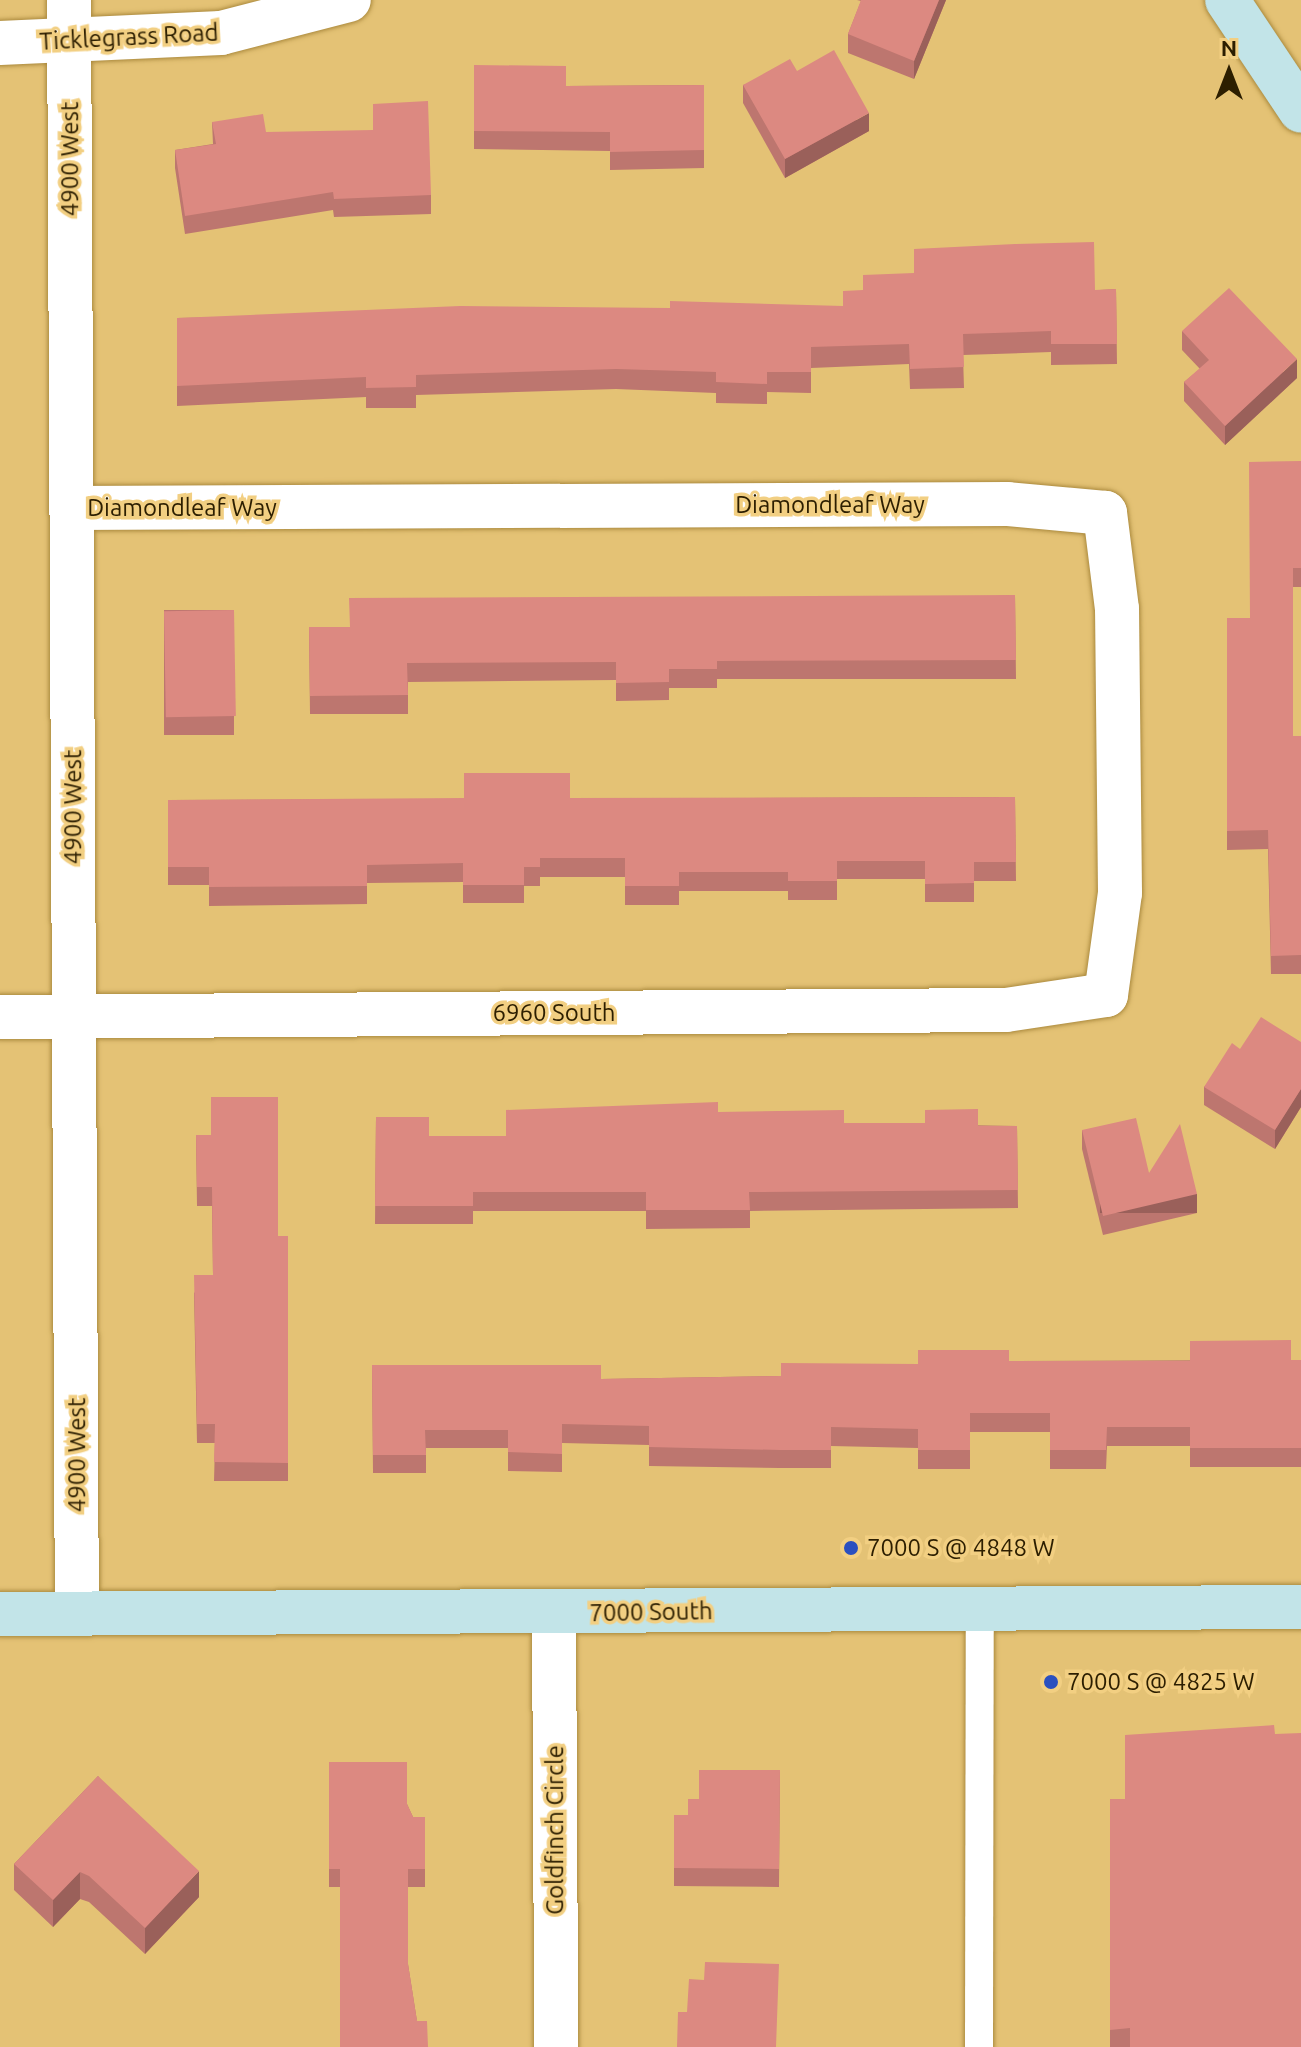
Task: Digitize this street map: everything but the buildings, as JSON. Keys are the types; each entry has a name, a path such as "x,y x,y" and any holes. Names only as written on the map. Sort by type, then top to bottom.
{"street":[{"name":"4900 West","path":"69,0 77,1613"},
{"name":"Ticklegrass Road","path":"0,43 70,43 221,33 349,0"},
{"path":"1227,0 1301,111"},
{"name":"Diamondleaf Way","path":"72,508 1008,504 1105,513 1117,609 1120,893 1106,995"},
{"name":"6960 South","path":"0,1017 1006,1010 1106,995"},
{"name":"7000 South","path":"0,1614 1301,1607"},
{"name":"Goldfinch Circle","path":"554,1613 556,2047"}],"lane":[{"path":"979,2047 980,1608"}],"place":[{"name":"7000 S @ 4848 W","path":"851,1548"},
{"name":"7000 S @ 4825 W","path":"1051,1682"}]}
